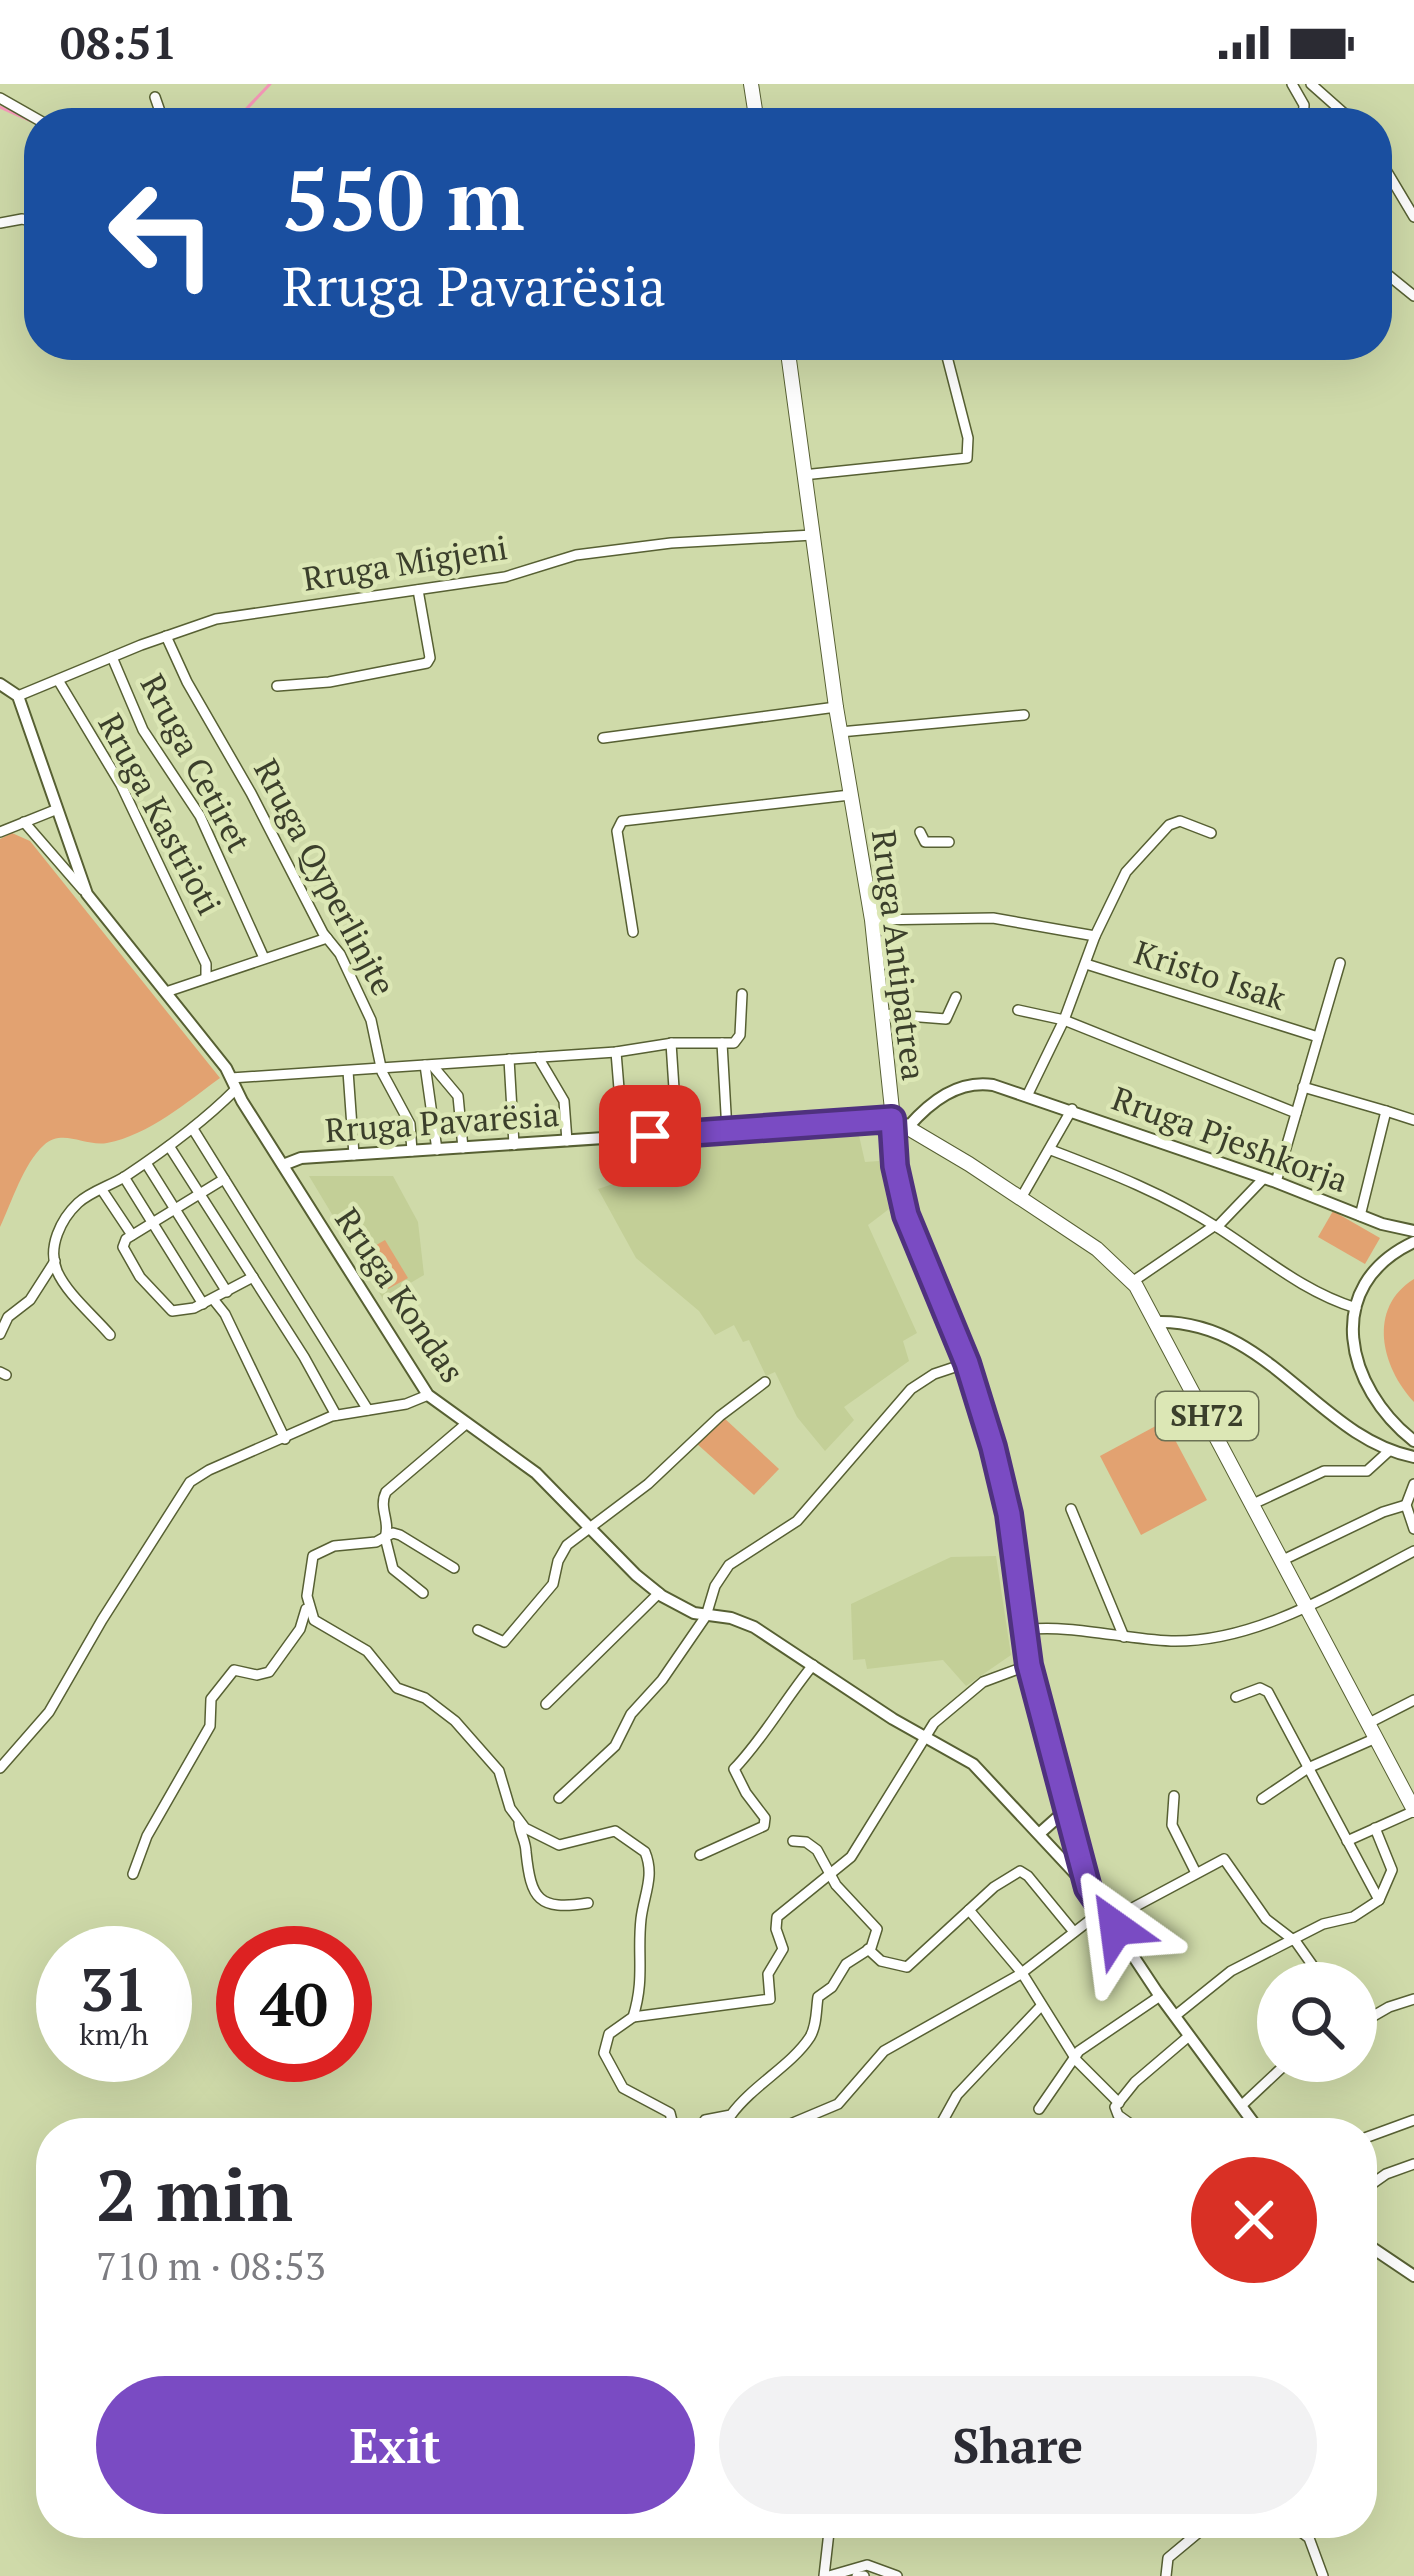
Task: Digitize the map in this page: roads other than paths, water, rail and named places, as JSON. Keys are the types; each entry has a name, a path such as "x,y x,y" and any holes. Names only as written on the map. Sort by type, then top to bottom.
{"main road":[{"name":"Rruga Antipatrea","path":"789,360 836,707 872,920 892,1119 1097,1250 1132,1282 1159,1322 1414,1811"}],"street":[{"path":"1311,84 1338,108"},
{"path":"155,97 159,108"},
{"path":"1392,180 1414,217"},
{"path":"803,475 967,458 968,438 948,360"},
{"name":"Rruga Migjeni","path":"18,697 216,619 506,577 570,556 671,543 813,535"},
{"path":"277,686 329,682 429,662 418,590"},
{"name":"Rruga Qyperlinjte","path":"166,636 327,938 340,954 371,1020 381,1068 410,1124 412,1151"},
{"name":"Rruga Cetiret","path":"112,657 143,730 200,817 264,958"},
{"name":"Rruga Kastrioti","path":"58,680 131,803 206,964 206,976"},
{"path":"0,684 18,697"},
{"name":"Rruga Kondas","path":"18,697 87,894 233,1084 428,1395 536,1473 659,1593 686,1610 744,1622 973,1764 1088,1888"},
{"path":"603,739 836,707"},
{"path":"840,732 1024,715"},
{"path":"632,932 617,831 622,821 850,795"},
{"path":"0,832 55,810"},
{"path":"1028,1094 1126,872 1169,825 1180,821 1211,832"},
{"path":"24,823 87,894"},
{"path":"920,832 925,842 949,842"},
{"path":"872,920 993,918 1095,936"},
{"path":"166,992 327,938"},
{"path":"1132,1282 1216,1227 1270,1180 1296,1113 1340,963"},
{"name":"Kristo Isak","path":"1086,964 1318,1037"},
{"path":"110,1335 59,1275 55,1239 67,1216 88,1195 124,1177 193,1129 233,1084 381,1068 616,1052 671,1043 722,1043 738,1040 742,994"},
{"path":"882,1014 946,1019 956,997"},
{"path":"1018,1010 1064,1020 1296,1113"},
{"path":"671,1043 677,1135"},
{"path":"722,1043 727,1132"},
{"path":"616,1052 622,1138"},
{"path":"538,1057 564,1101 567,1142"},
{"path":"508,1059 514,1145"},
{"path":"429,1065 458,1096 463,1148"},
{"path":"429,1065 437,1150"},
{"path":"348,1071 355,1155"},
{"name":"Rruga Pjeshkorja","path":"908,1127 931,1104 963,1085 978,1083 1028,1094 1360,1216 1414,1231"},
{"path":"1304,1087 1414,1120"},
{"path":"1020,1199 1072,1109"},
{"path":"1360,1216 1386,1111"},
{"path":"892,1119 895,1166 906,1215 967,1363 1009,1514 1029,1665 1088,1888 1250,2118"},
{"name":"Rruga Pavarësia","path":"284,1166 296,1159 892,1119"},
{"path":"193,1129 368,1410"},
{"path":"169,1146 337,1415"},
{"path":"1051,1150 1146,1189 1216,1227 1306,1288 1356,1307"},
{"path":"146,1163 227,1292"},
{"path":"124,1177 208,1302 225,1314 285,1439"},
{"path":"224,1179 132,1235 123,1246 140,1277 166,1306 179,1312 253,1277"},
{"path":"102,1190 132,1235"},
{"path":"1414,1242 1375,1271 1356,1307 1352,1340 1358,1369 1382,1413 1414,1441"},
{"path":"0,1334 13,1310 34,1295 55,1261"},
{"path":"1159,1322 1194,1326 1256,1353 1350,1426 1390,1450 1414,1457"},
{"path":"559,1798 615,1746 631,1714 662,1680 706,1616 715,1586 729,1565 797,1521 911,1389 934,1374 967,1363"},
{"path":"478,1630 504,1642 554,1584 567,1545 592,1530 765,1382"},
{"path":"0,1768 49,1712 184,1488 208,1470 337,1415 406,1404 428,1395"},
{"path":"423,1594 393,1569 382,1504 386,1492 467,1423"},
{"path":"1253,1504 1324,1471 1367,1471 1390,1450"},
{"path":"1414,1484 1406,1505 1414,1529"},
{"path":"1283,1560 1383,1511 1406,1505"},
{"path":"1071,1509 1124,1637"},
{"path":"133,1874 147,1837 210,1726 209,1705 215,1691 234,1670 261,1675 274,1668 301,1629 313,1556 334,1546 376,1542 393,1532 454,1568"},
{"path":"1023,1630 1194,1640 1308,1608 1414,1551"},
{"path":"546,1704 659,1593"},
{"path":"307,1604 317,1623 367,1651 393,1685 430,1701 455,1721 502,1777 527,1853 527,1877 538,1897 557,1907 588,1903"},
{"path":"700,1855 764,1826 762,1811 734,1769 754,1749 778,1707 813,1665"},
{"path":"671,2118 658,2104 634,2097 614,2076 604,2040 633,2017 770,1999 768,1973 783,1948 775,1922 851,1857 934,1724 983,1682 1029,1665"},
{"path":"1236,1697 1265,1689 1379,1900"},
{"path":"1262,1799 1414,1700"},
{"path":"1174,1796 1172,1825 1195,1871"},
{"path":"1040,1833 1067,1809"},
{"path":"1347,1841 1414,1811"},
{"path":"519,1823 559,1845 615,1831 645,1852 650,1872 640,1922 643,1976 633,2017"},
{"path":"1174,2016 1231,1971 1323,1924 1353,1917 1379,1900 1392,1870 1375,1828"},
{"path":"715,2118 731,2115 749,2090 800,2048 812,2034 818,1997 832,1987 846,1964 874,1943 877,1929 841,1891 812,1844 793,1841"},
{"path":"805,2118 838,2104 889,2047 1022,1973 1074,1932 1224,1858 1266,1919 1311,1962"},
{"path":"868,1949 880,1961 908,1967 1004,1879 1020,1871 1074,1932"},
{"path":"969,1910 1022,1973 1074,2057 1119,2103"},
{"path":"1039,2109 1074,2057 1160,1996"},
{"path":"1377,2014 1414,1999"},
{"path":"944,2118 957,2095 1041,2006"},
{"path":"1121,2118 1115,2107 1135,2082 1189,2036"},
{"path":"1241,2106 1267,2082"},
{"path":"1377,2134 1414,2120"},
{"path":"1377,2180 1414,2164"},
{"path":"1377,2251 1414,2276"},
{"path":"829,2538 827,2576 867,2565 897,2576"},
{"path":"1166,2576 1168,2558 1192,2538"},
{"path":"1309,2538 1323,2576"}],"waterway":[{"path":"247,108 270,84"},
{"path":"0,107 24,118"}]}
